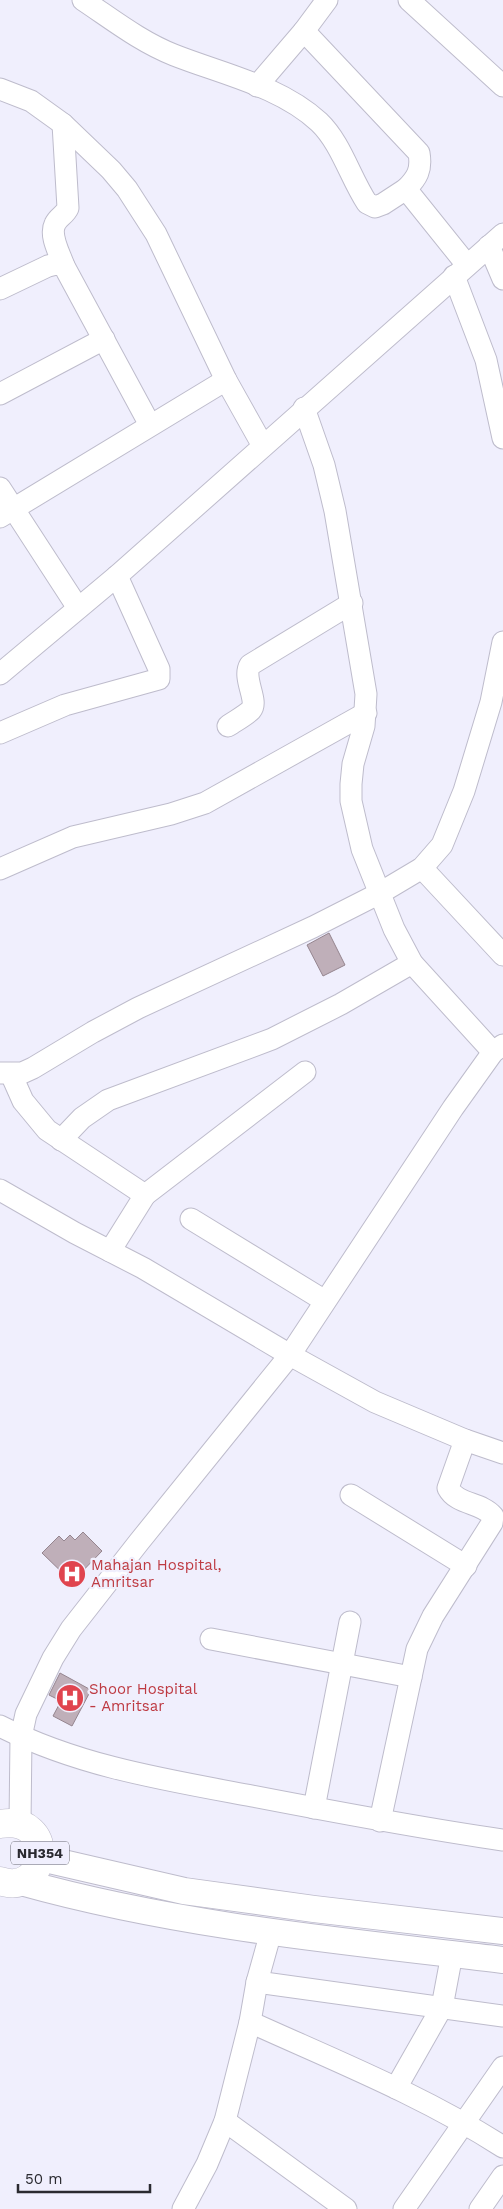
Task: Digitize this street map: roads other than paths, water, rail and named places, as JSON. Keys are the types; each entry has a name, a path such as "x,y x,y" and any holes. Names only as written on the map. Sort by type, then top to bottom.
{"highway":[{"name":"NH354","path":"8,1820 32,1831 40,1844 41,1858 37,1868 30,1876 11,1882"}],"main road":[{"path":"41,1858 184,1891 314,1909 503,1931"},
{"path":"11,1882 78,1898 271,1932 503,1960"}],"street":[{"path":"83,0 154,46 257,86 303,110 319,122 330,135 367,203 375,207 384,204 406,189 417,178 420,170 419,154 304,31"},
{"path":"257,86 304,31 327,0"},
{"path":"409,0 503,86"},
{"path":"0,88 31,101 63,124 111,170 142,210 156,234 226,380 264,446"},
{"path":"63,124 68,208 66,213 58,219 53,232 64,266 150,425"},
{"path":"406,189 460,271 486,360 503,438"},
{"path":"0,674 117,576 264,446 304,408 496,240"},
{"path":"496,240 503,279"},
{"path":"0,289 48,266 56,264 64,266"},
{"path":"0,394 104,339"},
{"path":"7,513 226,380"},
{"path":"8,1820 26,1714 53,1658 72,1629 139,1542 290,1355 453,1108 498,1049 422,976 412,963 394,929 362,849 350,784 366,713 366,694 352,604 329,485 304,408"},
{"path":"0,488 7,513 78,608"},
{"path":"0,733 65,705 159,679 159,669 117,576"},
{"path":"228,726 251,710 253,704 246,674 250,665 352,604"},
{"path":"6,1074 22,1073 33,1068 138,1008 313,926 422,868 442,845 464,791 502,655"},
{"path":"0,869 74,837 171,814 205,803 366,713"},
{"path":"422,868 503,956"},
{"path":"61,1140 82,1118 108,1100 272,1039 342,1004 412,963"},
{"path":"110,1251 145,1195 305,1072"},
{"path":"6,1074 35,1117 47,1130 145,1195"},
{"path":"0,1190 156,1275 290,1355 375,1402 465,1440 503,1453"},
{"path":"191,1219 325,1301"},
{"path":"380,1821 417,1649 424,1631 489,1530 493,1516 488,1510 451,1494 448,1488 465,1440"},
{"path":"351,1495 466,1566"},
{"path":"314,1808 350,1622"},
{"path":"212,1639 411,1677"},
{"path":"0,1726 21,1737 86,1760 132,1773 380,1821 503,1840"},
{"path":"183,2209 207,2164 225,2121 250,2022 257,1982 271,1932"},
{"path":"396,2088 442,2008 452,1954"},
{"path":"257,1982 503,2016"},
{"path":"250,2022 396,2088 464,2122 503,2147"},
{"path":"404,2209 503,2067"},
{"path":"225,2121 346,2209"},
{"path":"480,2209 503,2176"}],"place":[{"name":"Mahajan Hospital, Amritsar","path":"72,1574"},
{"name":"Shoor Hospital - Amritsar","path":"70,1698"}]}
